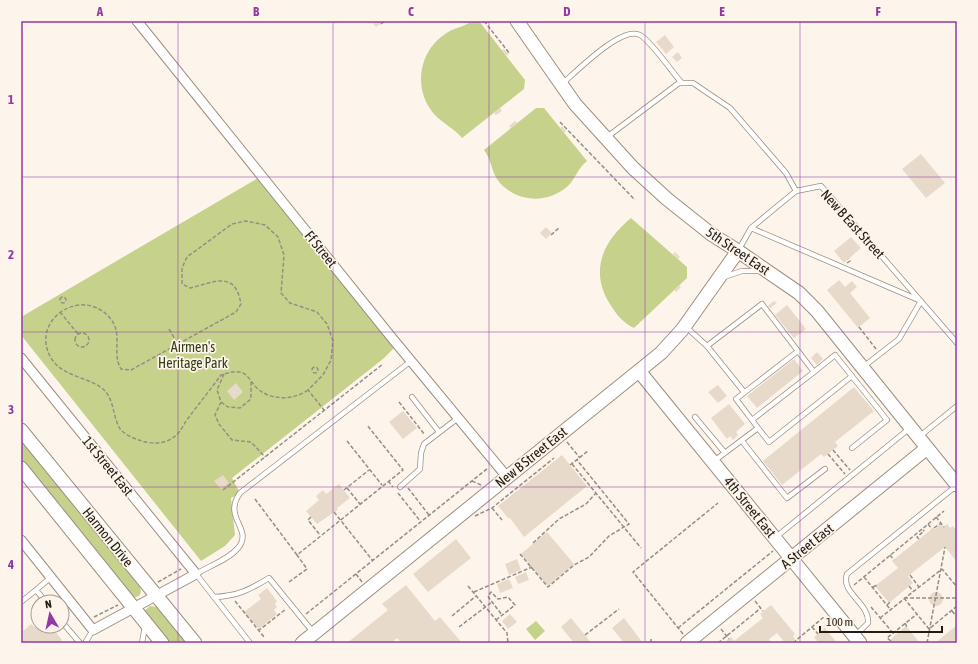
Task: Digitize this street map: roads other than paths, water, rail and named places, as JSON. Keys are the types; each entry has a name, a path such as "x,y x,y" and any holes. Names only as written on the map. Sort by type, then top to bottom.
{"street":[{"name":"Ff Street","path":"137,21 411,361 507,477"},
{"name":"5th Street East","path":"517,21 560,85 604,138 633,168 667,199 711,234 799,293 817,311 957,485"},
{"name":"New B Street East","path":"302,643 661,353 685,326 738,251"},
{"name":"1st Street East","path":"21,358 196,574"},
{"name":"4th Street East","path":"639,371 857,640"},
{"name":"Harmon Drive","path":"21,430 155,590 195,643"},
{"name":"A Street East","path":"687,643 927,448"},
{"name":"Harmon Drive","path":"21,468 162,643"},
{"path":"21,540 92,630 134,608 155,590 196,574"}],"lane":[{"path":"560,85 616,40 630,33 642,36 681,82"},
{"path":"604,138 681,82 693,83 730,108 786,173 796,191"},
{"name":"New B East Street","path":"738,251 751,228 796,191 821,186 957,343"},
{"path":"751,228 921,301 899,339 862,367"},
{"path":"717,280 732,273 742,271 769,272"},
{"path":"707,346 762,304 814,372"},
{"path":"685,326 707,346 744,392"},
{"path":"798,350 736,399 769,442 852,376"},
{"path":"752,420 835,355 887,420 852,448"},
{"path":"250,643 196,574 232,554 239,546 242,539 241,526 235,517 234,502 240,494 411,361"},
{"path":"412,397 440,432"},
{"path":"778,541 854,474 957,406"},
{"path":"695,417 725,453"},
{"path":"400,488 420,469 422,448 429,439 458,418"},
{"path":"713,462 758,428"},
{"path":"742,441 787,498 824,469"},
{"path":"857,640 868,623 869,616 847,587 847,574 957,485"},
{"path":"21,602 50,578"},
{"path":"214,597 231,596 247,592 269,578 314,633"},
{"path":"36,590 39,594"},
{"path":"142,643 146,622"},
{"path":"85,643 92,630"},
{"path":"70,631 80,643"}],"park label":[{"name":"Airmen's Heritage Park","path":"193,356"}]}
